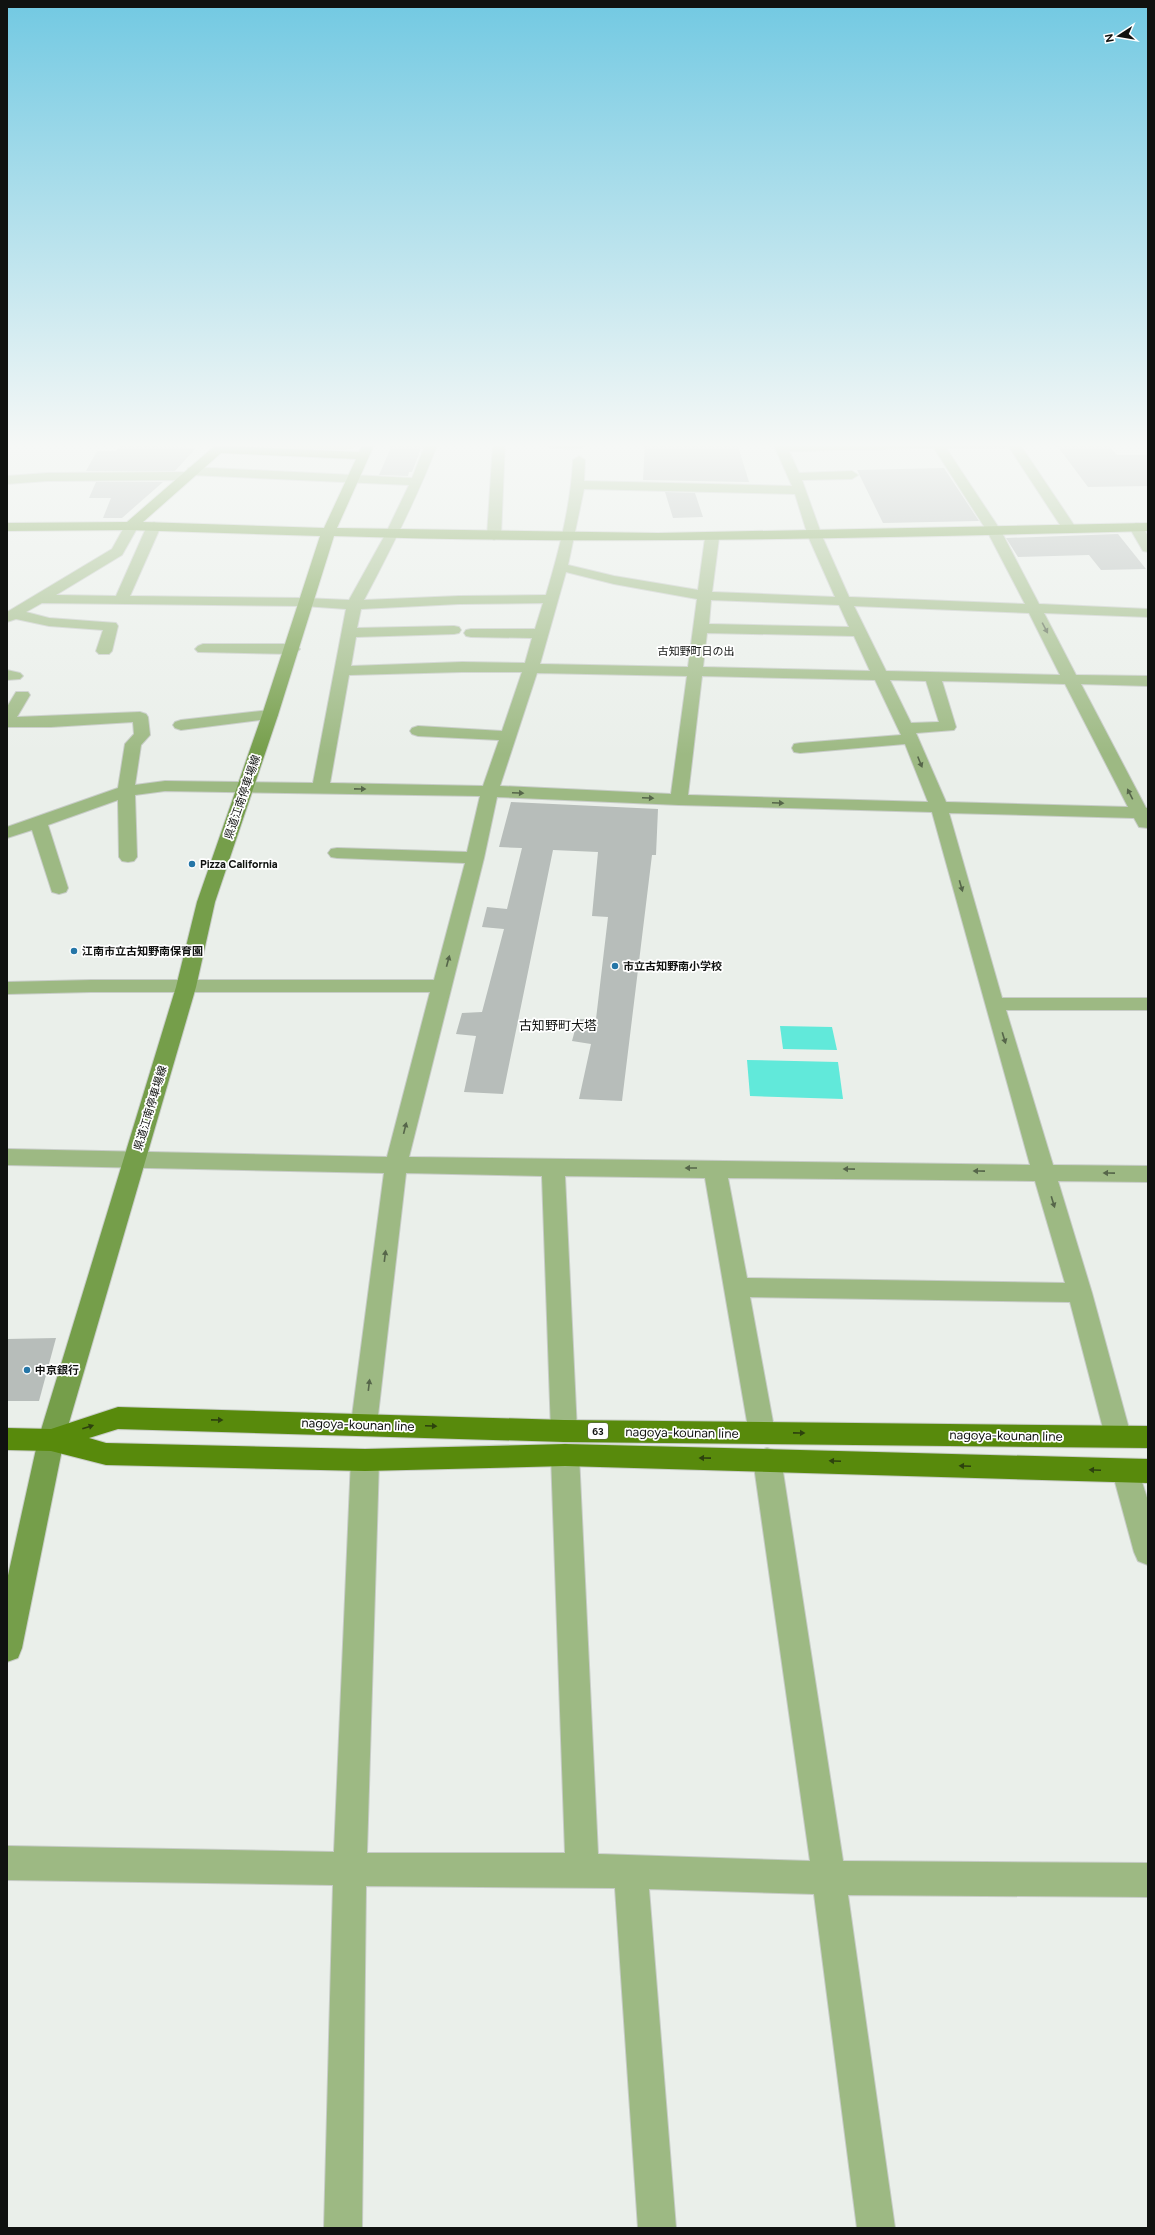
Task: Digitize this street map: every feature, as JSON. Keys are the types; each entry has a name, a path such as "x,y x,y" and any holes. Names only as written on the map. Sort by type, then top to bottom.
{"main road":[{"name":"県道江南停車場線","path":"7,1648 51,1440 186,987 206,902 292,649 304,602 323,547"},
{"name":"nagoya-kounan line","path":"51,1440 118,1418 364,1424 565,1443 764,1446 1118,1436 1148,1437"},
{"name":"nagoya-kounan line","path":"7,1439 51,1440 106,1454 365,1460 565,1443"},
{"name":"nagoya-kounan line","path":"764,1446 1137,1471"}],"street":[{"path":"10,616 117,552 120,547"},
{"path":"121,600 145,547"},
{"path":"321,788 354,605 385,547"},
{"path":"364,1424 396,1164 475,858 490,791 531,668 566,547"},
{"path":"679,800 711,547"},
{"path":"820,547 858,632 908,734 939,807 994,1004 1080,1293 1118,1436"},
{"path":"1002,547 1144,813 1148,829"},
{"path":"561,567 614,580 706,596 1148,613"},
{"path":"38,599 304,602 354,605 459,600 552,599"},
{"path":"10,616 49,622 111,626 104,652"},
{"path":"702,628 858,632"},
{"path":"348,633 454,630"},
{"path":"471,633 540,634"},
{"path":"203,649 292,649"},
{"path":"342,671 462,667 696,673 1148,681"},
{"path":"800,748 908,734 948,727 933,677"},
{"path":"22,695 7,721 51,722 140,718 142,735 133,744 126,792 128,857"},
{"path":"181,725 270,715"},
{"path":"418,731 509,736"},
{"path":"7,833 126,792 165,786 490,791 679,800 1144,813"},
{"path":"38,822 59,888"},
{"path":"336,853 475,858"},
{"path":"7,988 92,986 442,986"},
{"path":"994,1004 1148,1004"},
{"path":"7,1157 135,1158 553,1168 715,1168 1148,1174"},
{"path":"553,1168 582,1870"},
{"path":"715,1168 764,1446 829,1878 876,2228"},
{"path":"737,1287 1080,1293"},
{"path":"343,2228 350,1869 365,1460"},
{"path":"1137,1471 1148,1552"},
{"path":"7,1862 350,1869 582,1870 829,1878 1148,1880"},
{"path":"631,1872 657,2228"}],"water":[{"path":"780,1026 832,1027 837,1050 783,1049"},
{"path":"747,1060 838,1062 843,1099 750,1096"}],"building":[{"path":"1012,547 1129,547 1146,569 1101,570 1089,555 1018,557"},
{"path":"511,802 658,809 656,855 652,855 622,1101 579,1099 591,1044 572,1041 578,1019 596,1019 608,917 592,916 598,852 553,850 503,1094 464,1092 476,1036 456,1034 462,1013 482,1012 504,929 482,927 487,907 507,909 522,848 499,847"},
{"name":"中京銀行","path":"56,1338 39,1401 7,1401 7,1339"}],"place":[{"name":"Pizza California","path":"192,864"},
{"name":"江南市立古知野南保育園","path":"74,951"},
{"name":"市立古知野南小学校","path":"615,966"},
{"name":"中京銀行","path":"27,1370"}],"district":[{"name":"古知野町日の出","path":"696,651"},
{"name":"古知野町大塔","path":"558,1025"}]}
